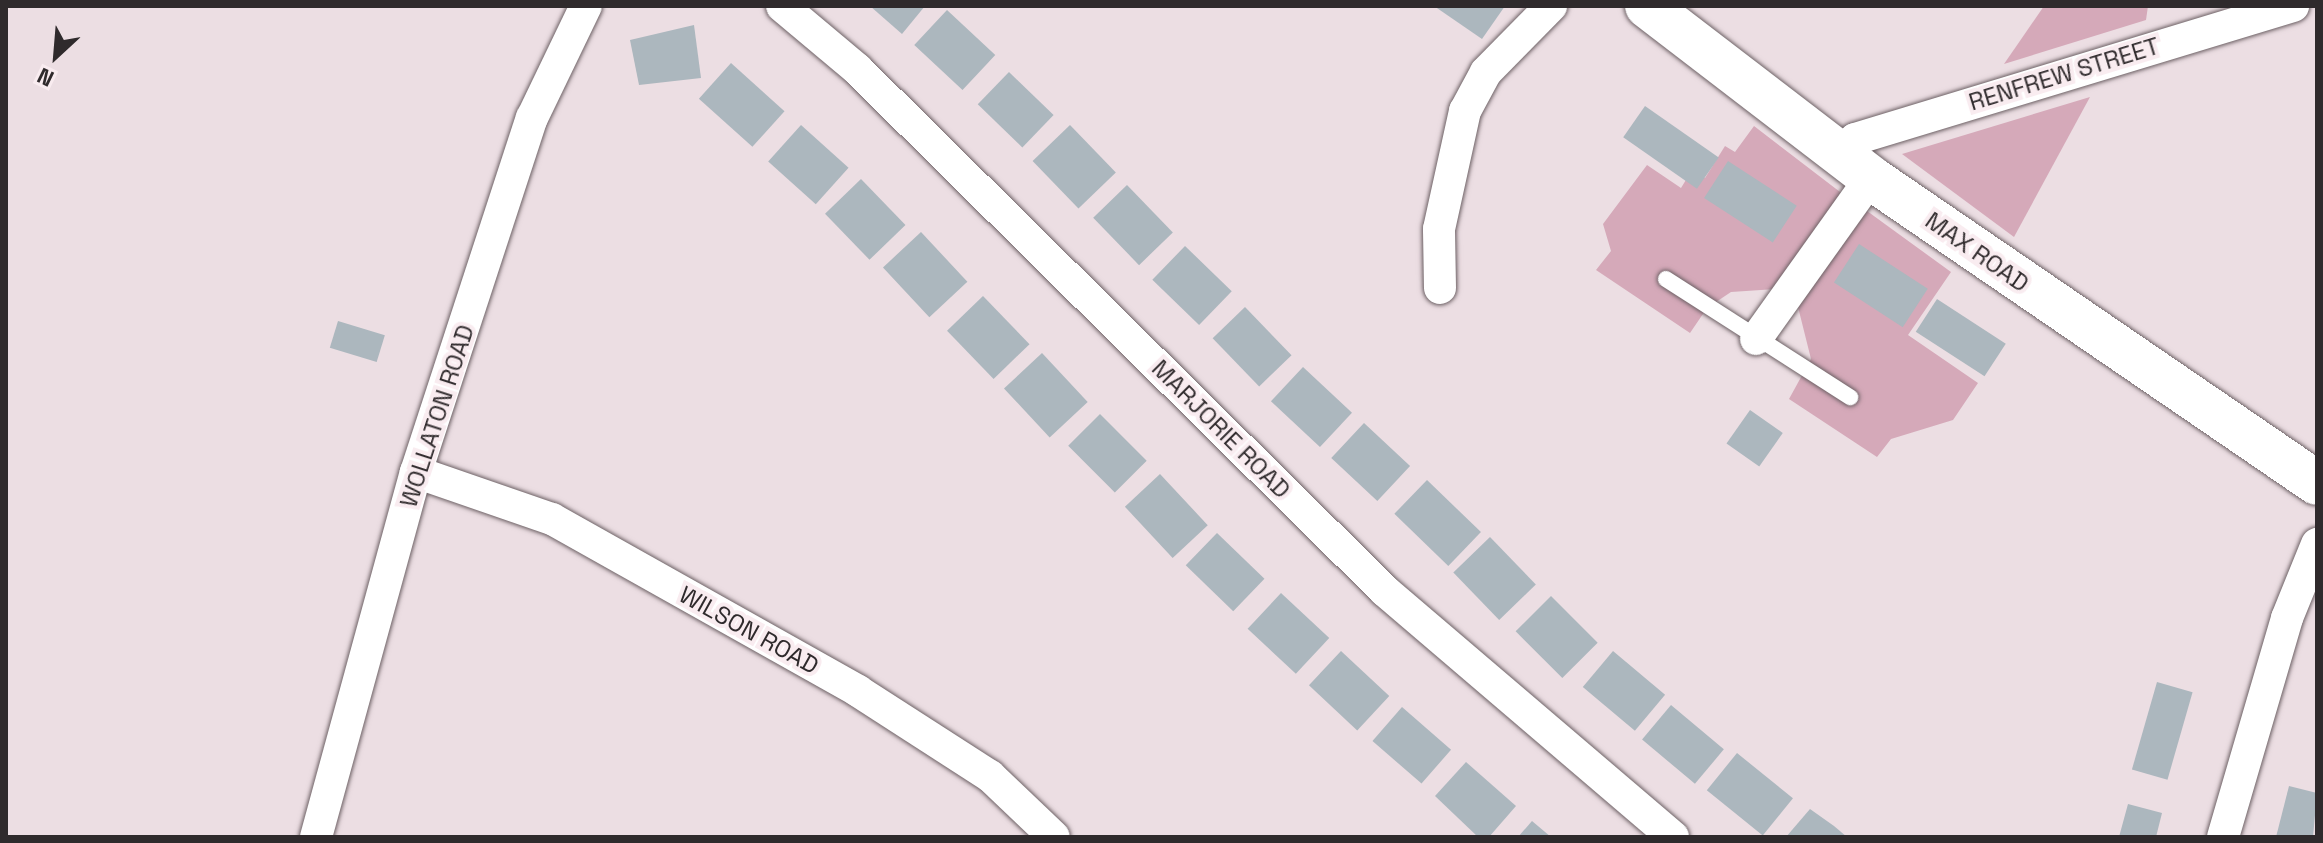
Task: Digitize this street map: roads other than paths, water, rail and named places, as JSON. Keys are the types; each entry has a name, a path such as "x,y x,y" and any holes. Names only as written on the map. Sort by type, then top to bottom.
{"street":[{"name":"WOLLATON ROAD","path":"316,837 416,472 532,118 586,6"},
{"name":"MARJORIE ROAD","path":"782,6 857,69 1385,591 1673,837"},
{"path":"1440,288 1439,229 1454,107 1551,6"},
{"name":"MAX ROAD","path":"1647,6 1856,166 2317,483"},
{"name":"RENFREW STREET","path":"1856,166 1855,139 2211,16 2293,6"},
{"path":"1756,339 1856,166"},
{"name":"WILSON ROAD","path":"416,472 552,519 858,691 990,776 1054,837"},
{"path":"2223,837 2287,618 2317,544"}],"lane":[{"path":"1666,279 1850,397"}]}
